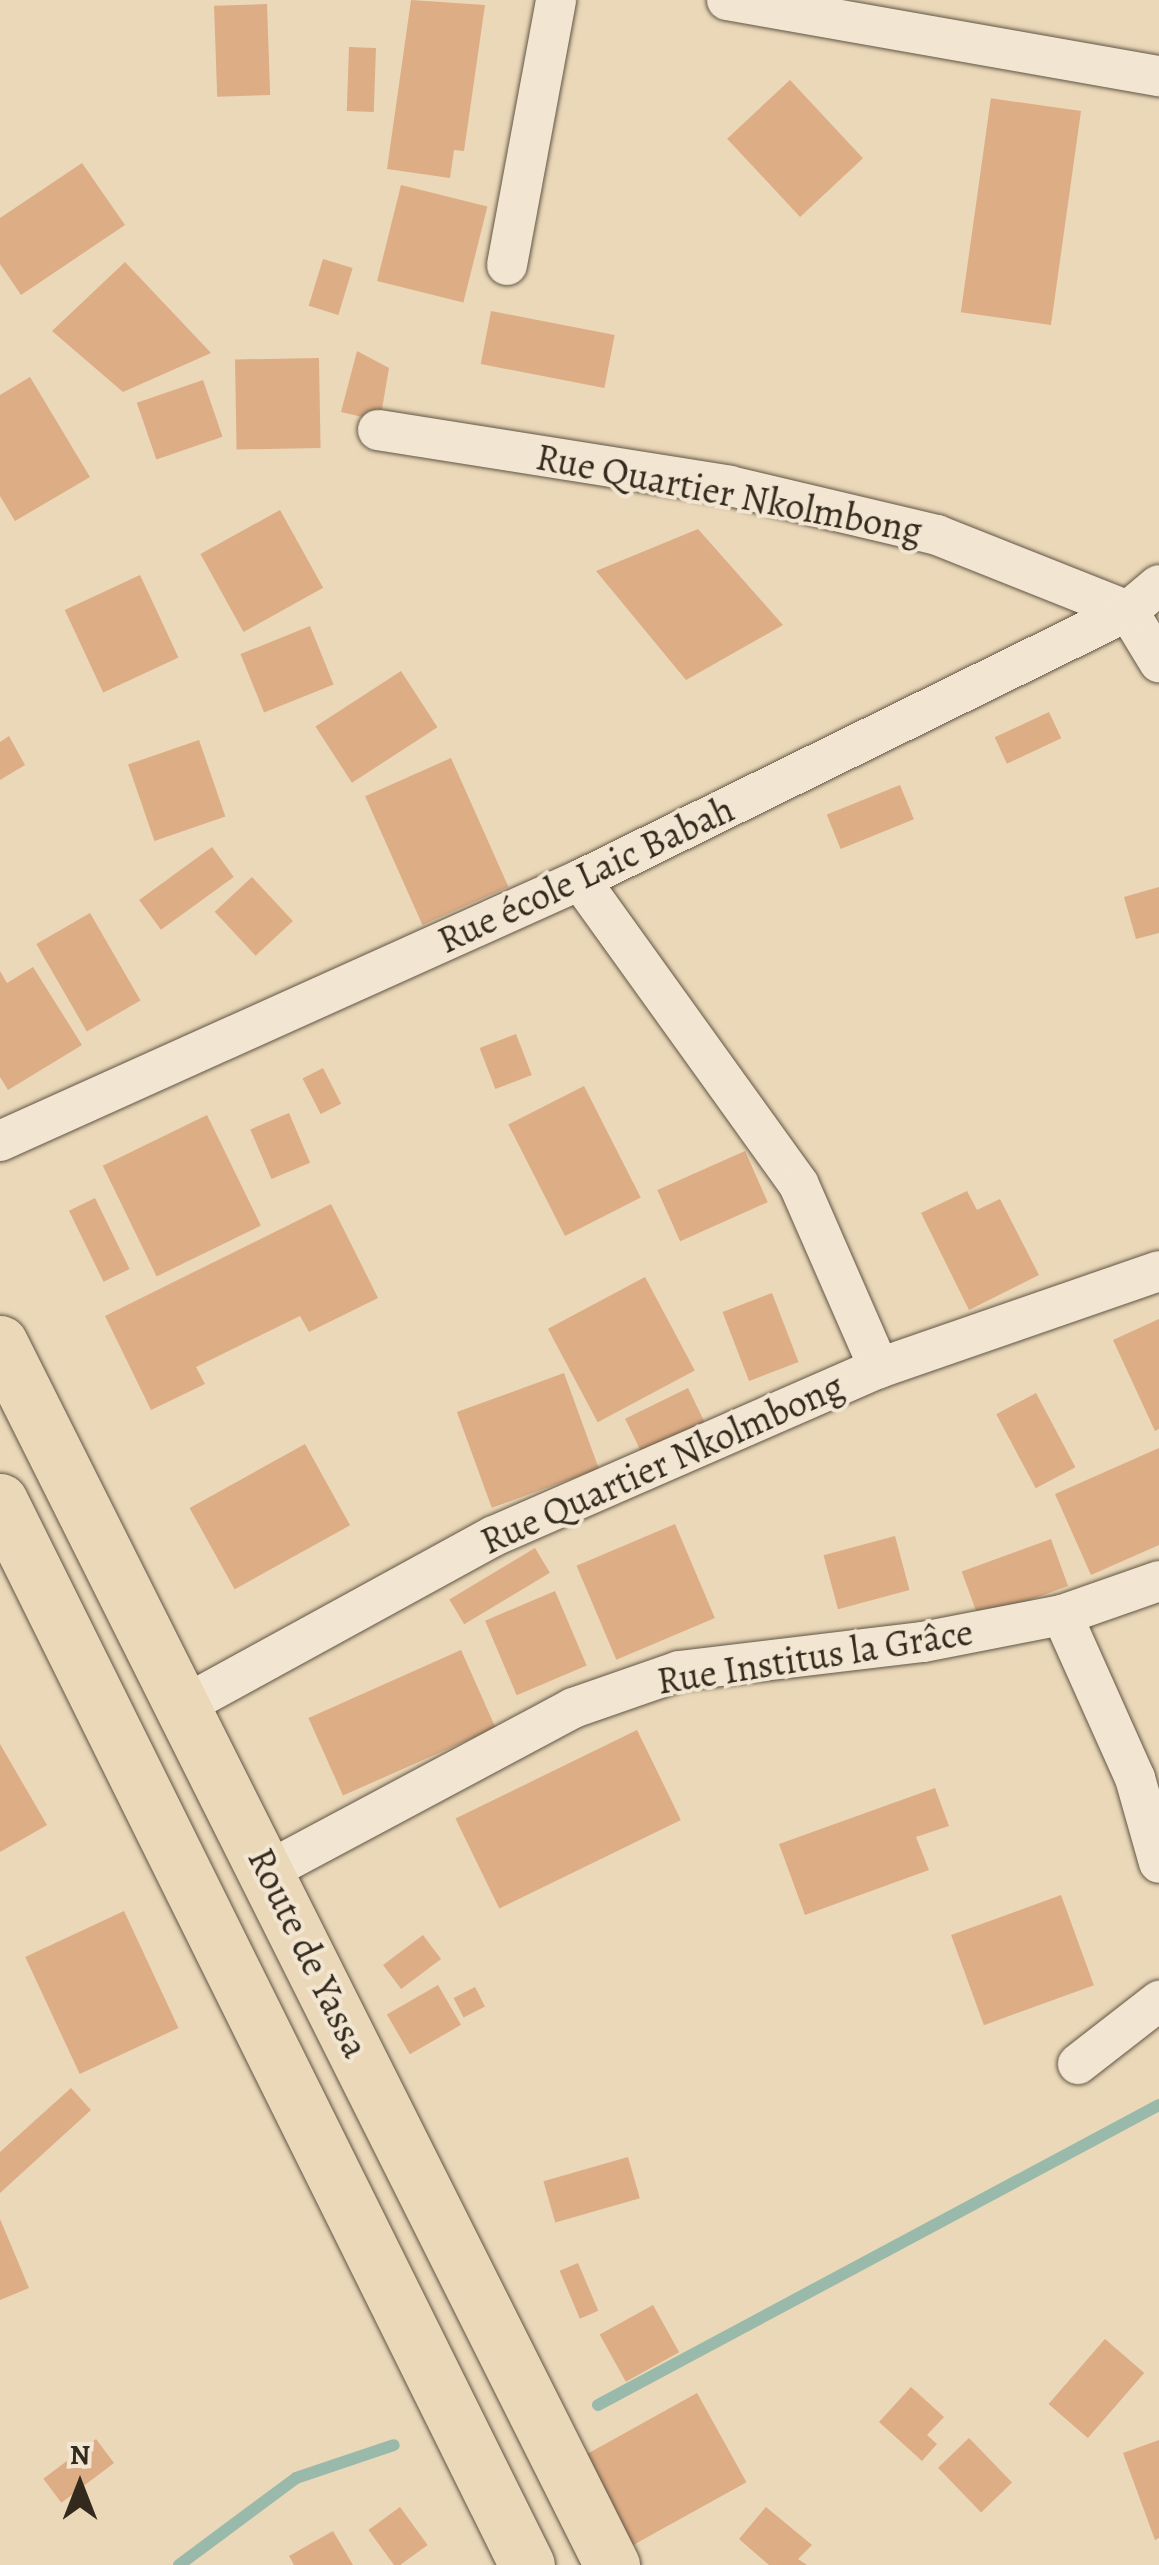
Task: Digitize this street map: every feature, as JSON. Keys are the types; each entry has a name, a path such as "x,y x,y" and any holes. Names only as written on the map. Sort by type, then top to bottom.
{"main road":[{"name":"Route de Yassa","path":"0,1343 185,1704 612,2565"},
{"name":"Route de Yassa","path":"0,1500 527,2565"}],"street":[{"path":"507,265 556,0"},
{"path":"726,0 1159,76"},
{"name":"Rue Quartier Nkolmbong","path":"378,430 730,486 936,535 1128,611"},
{"name":"Rue école Laic Babah","path":"0,1141 580,880 1128,611 1159,585"},
{"path":"1128,611 1159,662"},
{"path":"580,880 799,1185 879,1368"},
{"name":"Rue Quartier Nkolmbong","path":"185,1704 494,1536 879,1368 1159,1272"},
{"name":"Rue Institus la Grâce","path":"268,1871 574,1708 679,1671 923,1642 1062,1615 1159,1581"},
{"path":"1062,1615 1135,1778 1159,1862"},
{"path":"1078,2064 1159,2001"}],"building":[{"path":"411,0 485,5 464,151 454,150 450,178 387,169"},
{"path":"267,4 270,95 217,97 214,6"},
{"path":"349,47 376,48 374,112 347,111"},
{"path":"790,80 863,158 800,217 727,139"},
{"path":"991,98 1081,111 1051,325 961,312"},
{"path":"82,163 125,225 21,295 0,264 0,218"},
{"path":"401,185 487,207 463,303 377,281"},
{"path":"323,259 353,268 338,315 309,306"},
{"path":"125,262 211,353 123,392 52,331"},
{"path":"491,311 615,335 604,388 481,364"},
{"path":"357,351 389,368 380,421 341,412"},
{"path":"319,358 321,448 237,449 235,359"},
{"path":"30,377 90,477 15,521 0,496 0,395"},
{"path":"203,380 223,437 156,460 137,403"},
{"path":"280,510 323,588 244,632 200,554"},
{"path":"698,529 783,625 686,680 596,571"},
{"path":"140,575 178,657 103,693 65,610"},
{"path":"310,626 334,684 264,713 240,654"},
{"path":"401,671 437,727 352,783 315,727"},
{"path":"1049,712 1061,738 1007,764 995,737"},
{"path":"9,736 25,765 0,780 0,742"},
{"path":"199,740 225,817 154,841 128,764"},
{"path":"451,758 508,887 422,925 365,796"},
{"path":"900,785 914,819 841,849 827,815"},
{"path":"212,847 234,877 161,930 139,900"},
{"path":"252,877 293,921 256,956 215,912"},
{"path":"1159,887 1159,933 1136,939 1124,897"},
{"path":"90,913 140,1000 87,1031 36,944"},
{"path":"33,967 82,1045 8,1090 0,1077 0,971 7,983"},
{"path":"516,1034 532,1075 495,1089 480,1048"},
{"path":"323,1068 341,1104 321,1114 303,1078"},
{"path":"584,1086 641,1197 565,1236 508,1125"},
{"path":"289,1113 310,1163 271,1179 250,1129"},
{"path":"207,1115 261,1226 157,1276 103,1166"},
{"path":"745,1151 768,1202 680,1241 657,1190"},
{"path":"967,1191 977,1210 1000,1199 1039,1275 969,1310 921,1213"},
{"path":"95,1198 130,1269 104,1282 69,1211"},
{"path":"331,1204 378,1298 309,1332 300,1316 196,1367 205,1384 151,1410 105,1316"},
{"path":"645,1277 695,1371 598,1422 548,1329"},
{"path":"772,1293 799,1362 749,1381 723,1312"},
{"path":"1159,1319 1159,1429 1155,1431 1113,1340"},
{"path":"564,1373 599,1469 492,1508 457,1412"},
{"path":"688,1388 712,1437 649,1468 625,1419"},
{"path":"1036,1393 1075,1467 1036,1488 996,1414"},
{"path":"305,1444 350,1525 235,1589 190,1508"},
{"path":"1159,1448 1159,1545 1091,1575 1055,1494"},
{"path":"675,1524 715,1618 616,1660 577,1566"},
{"path":"895,1536 909,1590 838,1609 824,1555"},
{"path":"1051,1539 1068,1586 979,1618 962,1571"},
{"path":"535,1548 550,1573 464,1624 449,1600"},
{"path":"555,1591 587,1666 517,1695 485,1621"},
{"path":"461,1650 496,1728 343,1796 308,1718"},
{"path":"637,1730 681,1820 499,1908 455,1819"},
{"path":"0,1744 47,1825 0,1852"},
{"path":"935,1788 949,1826 916,1837 929,1870 805,1915 779,1844"},
{"path":"1061,1895 1094,1985 984,2025 951,1935"},
{"path":"124,1911 179,2028 80,2074 25,1957"},
{"path":"423,1935 441,1959 401,1989 383,1965"},
{"path":"438,1985 461,2025 410,2054 387,2014"},
{"path":"475,1987 485,2007 464,2017 454,1998"},
{"path":"71,2088 91,2110 0,2193 0,2152"},
{"path":"628,2157 640,2198 555,2223 543,2181"},
{"path":"0,2219 29,2288 0,2300"},
{"path":"578,2263 598,2311 580,2319 560,2271"},
{"path":"653,2305 679,2352 626,2382 600,2335"},
{"path":"1105,2339 1144,2373 1088,2438 1049,2404"},
{"path":"911,2387 944,2417 927,2435 937,2444 922,2461 879,2422"},
{"path":"697,2393 746,2482 629,2547 580,2458"},
{"path":"969,2438 1012,2483 981,2512 938,2468"},
{"path":"96,2439 114,2463 61,2503 43,2479"},
{"path":"1159,2440 1159,2538 1155,2540 1123,2453"},
{"path":"400,2507 428,2545 400,2565 394,2565 368,2530"},
{"path":"766,2507 812,2545 798,2559 807,2565 769,2565 739,2539"},
{"path":"333,2531 353,2565 294,2565 289,2556"}],"waterway":[{"path":"598,2405 1159,2105"},
{"path":"179,2565 296,2478 394,2445"}]}
